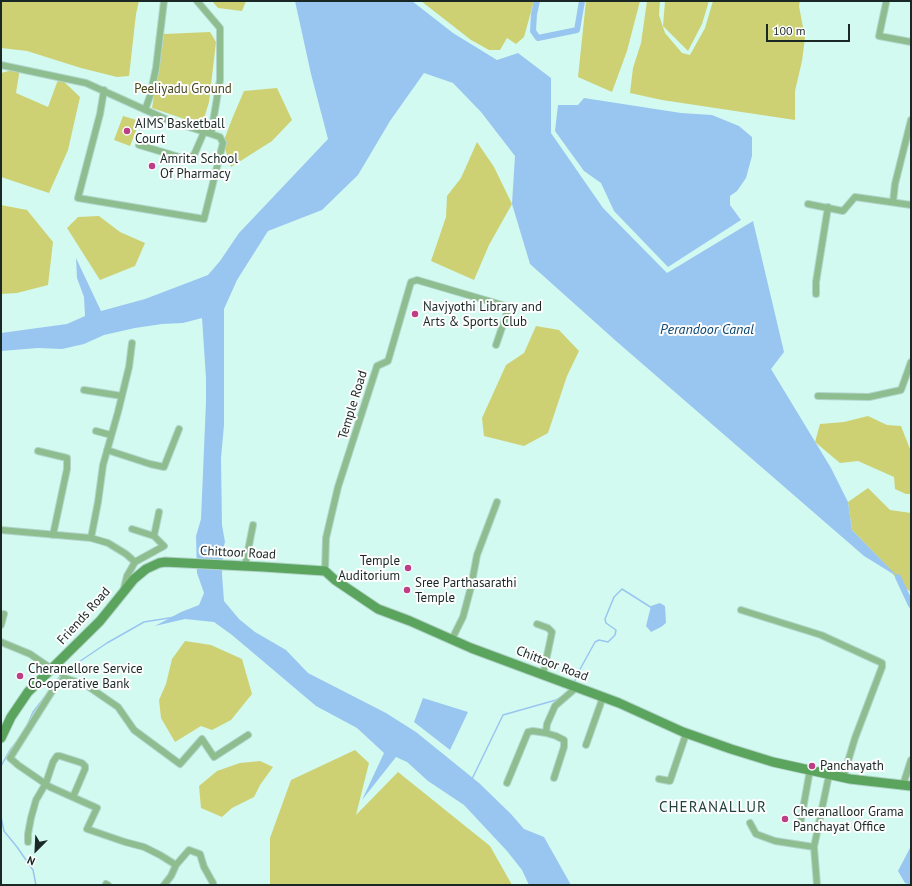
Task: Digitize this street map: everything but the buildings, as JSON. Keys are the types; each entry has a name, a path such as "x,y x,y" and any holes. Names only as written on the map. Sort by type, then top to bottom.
{"main road":[{"name":"Friends Road","path":"2,735 11,717 28,692 55,668 100,621 123,592 140,574 154,565 164,562 191,564"},
{"name":"Chittoor Road","path":"191,564 325,571 335,580 378,609 410,621 471,648 603,697 686,734 773,762 843,778 907,786"}],"street":[{"path":"146,110 156,68 164,1"},
{"path":"197,1 220,28 220,80 211,134"},
{"path":"886,3 879,36 911,42"},
{"path":"1,65 86,83 104,90 170,121 220,137 223,143 204,219 78,198 100,114 104,90"},
{"path":"893,202 895,184 911,120"},
{"path":"139,145 186,159 194,155 204,132"},
{"path":"808,204 843,211 855,197 911,205"},
{"path":"816,294 816,282 828,207"},
{"name":"Temple Road","path":"325,571 326,538 338,487 376,366 388,361 411,282 417,280 509,308 496,345"},
{"path":"91,538 107,450 129,367 132,343"},
{"path":"818,396 869,397 901,390 911,362"},
{"path":"84,390 122,396"},
{"path":"107,450 164,467 180,429"},
{"path":"96,431 111,435"},
{"path":"38,451 67,458 67,469 53,535"},
{"path":"452,639 463,617 477,555 497,502"},
{"path":"154,536 159,512"},
{"path":"245,566 253,525"},
{"path":"123,592 127,576 135,562 164,546 154,536 132,529"},
{"path":"1,530 91,538 112,545 135,562"},
{"path":"741,610 821,635 882,663 882,667 855,738 843,778"},
{"path":"1,625 4,614"},
{"path":"537,624 548,628 552,632 543,675"},
{"path":"1,642 30,654 55,668 65,677 86,685 118,707 134,730 180,764 202,739 214,757 248,735"},
{"path":"65,677 56,685 10,758 50,787 97,808 87,829 144,847 160,854 176,864"},
{"path":"546,733 547,724 554,706 573,686"},
{"path":"586,745 603,697"},
{"path":"507,783 528,732 532,731 546,733 564,740 564,747 554,778"},
{"path":"659,779 670,781 686,734"},
{"path":"28,842 30,824 36,800 46,783 53,762 57,756 85,766 73,797"},
{"path":"907,786 911,760"},
{"path":"801,820 810,770"},
{"path":"816,885 814,847 829,774"},
{"path":"750,823 756,834 775,842 814,847"},
{"path":"164,885 172,876 176,864 189,850 200,854 204,867 213,883"}],"green space":[{"path":"1,1 139,1 136,14 129,76 117,77 81,68 27,51 1,48"},
{"path":"212,1 246,1 242,11 218,8"},
{"path":"421,1 534,1 524,37 516,44 507,38 500,50 489,50 471,40"},
{"path":"586,1 640,1 627,51 612,92 578,77"},
{"path":"647,1 660,1 659,15 665,33 682,53 690,55 705,28 713,1 800,1 799,6 805,38 802,61 795,91 795,120 662,100 630,93 633,68 641,43"},
{"path":"665,1 709,1 702,24 688,51 663,26"},
{"name":"Peeliyadu Ground","path":"210,32 216,42 209,102 202,125 152,108 164,34"},
{"path":"20,68 16,93 48,107 59,77 80,97 68,150 49,193 1,177 1,73"},
{"path":"277,88 292,120 272,141 231,167 223,143 244,91"},
{"name":"AIMS Basketball Court","path":"123,116 140,121 130,146 114,140"},
{"path":"477,142 494,167 512,204 489,245 474,280 431,261 446,217 447,196 461,178"},
{"path":"1,205 27,210 53,242 48,285 17,293 1,294"},
{"path":"99,216 120,232 145,243 135,266 100,280 67,228 78,217"},
{"path":"536,326 559,330 579,351 567,376 548,433 524,446 484,436 482,418 506,365 524,353"},
{"path":"868,416 887,425 901,426 911,449 911,494 906,494 895,489 894,477 858,461 840,463 815,442 820,424 844,422"},
{"path":"868,488 890,510 911,513 911,592 902,586 886,565 852,530 848,502"},
{"path":"185,641 211,645 242,659 252,694 231,720 212,730 201,726 175,742 161,718 159,700 166,684 172,659"},
{"path":"355,750 369,763 356,815 398,772 490,846 512,885 270,885 270,838 291,780"},
{"path":"260,761 273,767 260,785 254,797 232,808 222,817 201,808 199,786 217,771 240,763"}],"water":[{"name":"Perandoor Canal","path":"295,1 412,1 453,33 497,60 518,53 551,78 551,133 603,208 667,273 753,221 784,352 771,369 831,468 848,502 852,530 898,577 864,556 616,341 530,264 512,204 515,156 481,112 453,83 424,73 390,121 358,175 322,210 268,231 237,280 224,309 224,425 221,458 222,525 225,542 223,549 222,574 224,601 239,619 255,632 286,650 308,673 386,713 416,732 479,783 524,829 544,837 571,885 529,885 522,870 507,851 464,805 428,781 407,762 396,757 362,800 384,753 357,728 316,706 232,635 214,622 185,619 155,626 181,612 199,605 204,593 197,573 196,536 201,519 206,402 202,318 183,323 135,328 104,335 84,344 62,349 38,348 1,351 1,333 67,324 85,316 84,297 77,278 76,258 101,311 145,299 208,275 220,261 239,233 328,139 311,74"},
{"path":"584,98 681,113 712,115 739,126 752,137 752,156 746,178 737,191 730,196 730,205 741,220 668,267 614,211 601,183 584,171 555,131 558,105 578,105"},
{"path":"660,603 665,606 666,623 651,632 646,626 651,606"},
{"path":"423,698 468,712 450,750 414,722"},
{"path":"911,846 911,885 905,883 898,871"}],"waterway":[{"path":"537,1 534,14 533,31 538,38 577,30 582,1"},
{"path":"898,577 911,605"},
{"path":"574,683 595,642 599,640 608,642 615,635 616,630 606,623 605,619 614,597 622,589 652,608"},
{"path":"64,672 107,643 144,622 175,617"},
{"path":"49,691 61,675"},
{"path":"25,730 33,712 47,694"},
{"path":"472,779 503,715 556,700 561,697"},
{"path":"1,766 10,750 18,740"},
{"path":"1,817 4,831 33,870 36,885"}],"place":[{"name":"AIMS Basketball Court","path":"127,131"},
{"name":"Amrita School Of Pharmacy","path":"152,166"},
{"name":"Navjyothi Library and Arts & Sports Club","path":"415,314"},
{"name":"Temple Auditorium","path":"408,568"},
{"name":"Sree Parthasarathi Temple","path":"407,590"},
{"name":"Cheranellore Service Co-operative Bank","path":"20,676"},
{"name":"Panchayath","path":"812,766"},
{"name":"Cheranalloor Grama Panchayat Office","path":"785,819"}],"district":[{"name":"CHERANALLUR","path":"713,808"}]}
